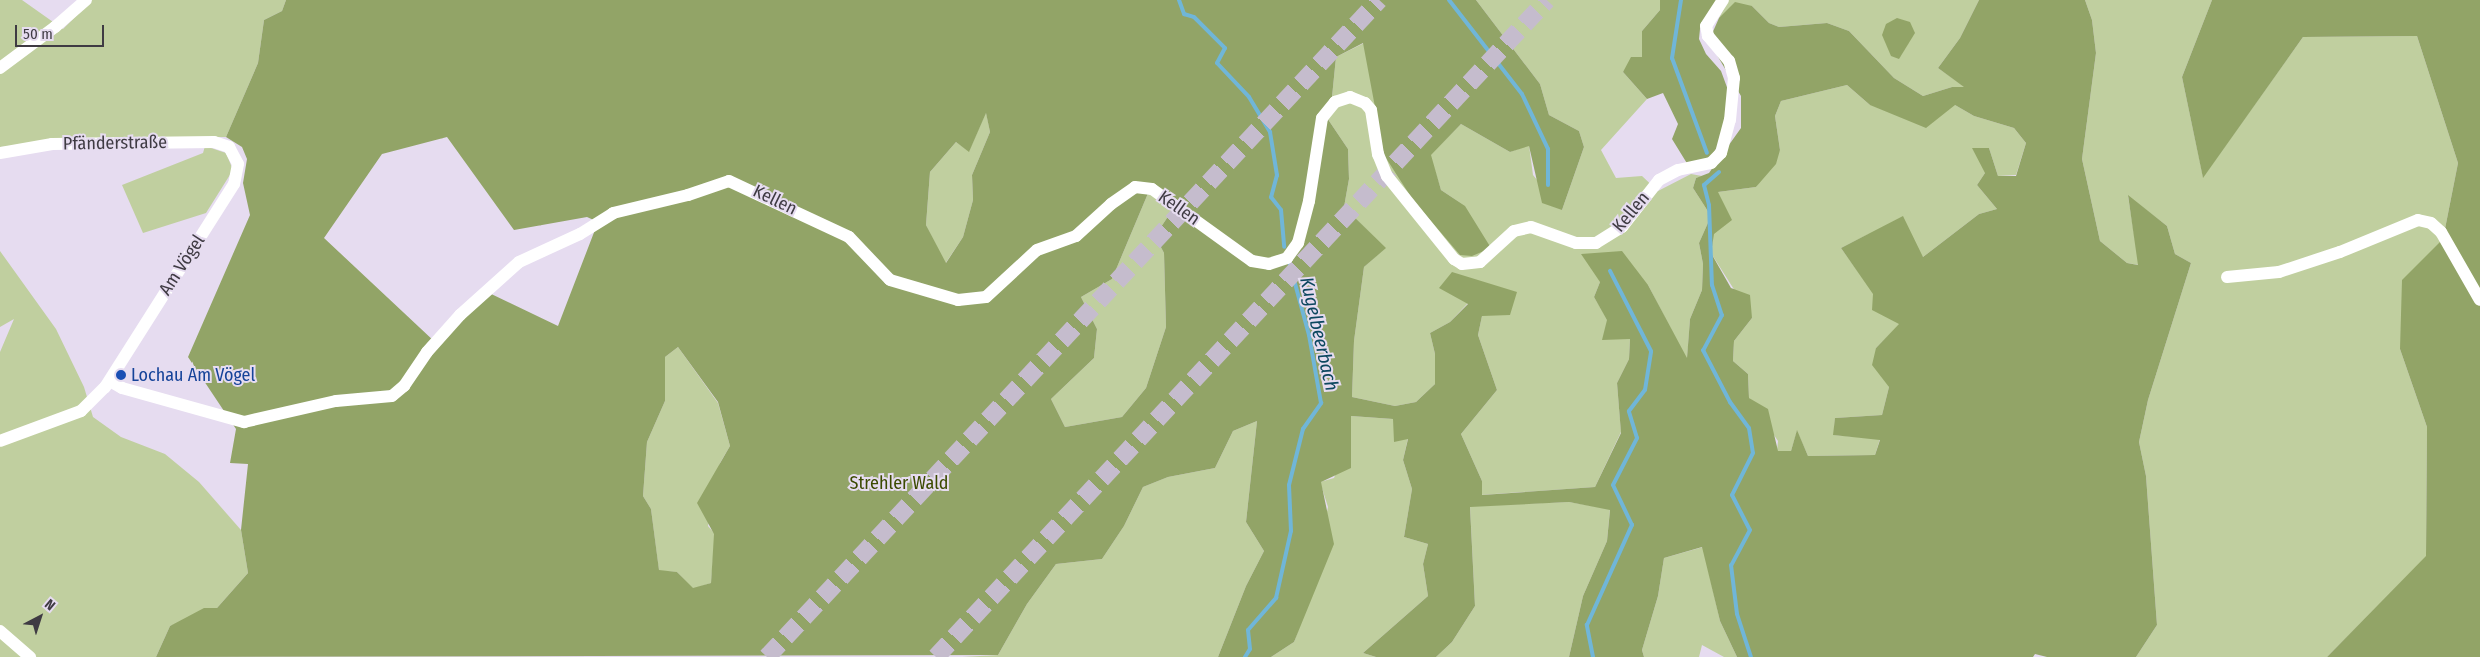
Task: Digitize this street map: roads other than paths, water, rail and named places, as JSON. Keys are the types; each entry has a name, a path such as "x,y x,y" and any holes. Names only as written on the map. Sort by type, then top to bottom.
{"street":[{"path":"0,68 55,28 86,0"},
{"name":"Kellen","path":"110,381 122,388 244,422 261,421 336,401 386,398 401,390 427,352 460,315 519,262 580,234 613,213 688,195 719,182 738,182 849,237 890,280 958,300 986,297 1037,250 1076,236 1111,204 1135,188 1152,189 1252,261 1262,264 1280,262 1293,253 1302,231 1322,118 1334,102 1350,97 1365,103 1371,110 1378,154 1387,176 1454,260 1462,264 1480,262 1514,231 1531,227 1576,243 1596,243 1614,234 1664,177 1710,163 1721,153 1730,120 1734,78 1729,61 1708,36 1706,26 1723,0"},
{"name":"Pfänderstraße","path":"0,153 61,144 214,142 229,147"},
{"name":"Am Vögel","path":"3,440 81,411 110,381 234,184 238,164 229,147"},
{"path":"2227,277 2279,272 2340,252 2418,220 2431,223 2441,232 2480,300"},
{"path":"0,631 30,657"}],"waterway":[{"name":"Kugelbeerbach","path":"1179,0 1184,14 1194,17 1225,48 1217,63 1249,97 1270,132 1277,175 1271,197 1281,210 1284,247"},
{"path":"1449,0 1522,94 1548,149 1548,185"},
{"path":"1681,0 1672,58 1707,153"},
{"path":"1719,172 1704,185 1709,205 1712,285 1722,315 1703,350 1730,402 1749,428 1753,453 1732,495 1750,530 1731,565 1737,614 1751,657"},
{"name":"Kugelbeerbach","path":"1245,657 1250,649 1248,630 1276,598 1291,531 1289,485 1303,429 1321,403 1309,335 1290,265"},
{"path":"1593,657 1587,625 1632,525 1613,485 1637,438 1629,411 1645,390 1651,351 1610,271"}],"tunnel":[{"path":"767,657 1379,0"},
{"path":"936,657 1547,0"}],"place":[{"name":"Lochau Am Vögel","path":"121,375"}],"park label":[{"name":"Strehler Wald","path":"899,483"}]}
